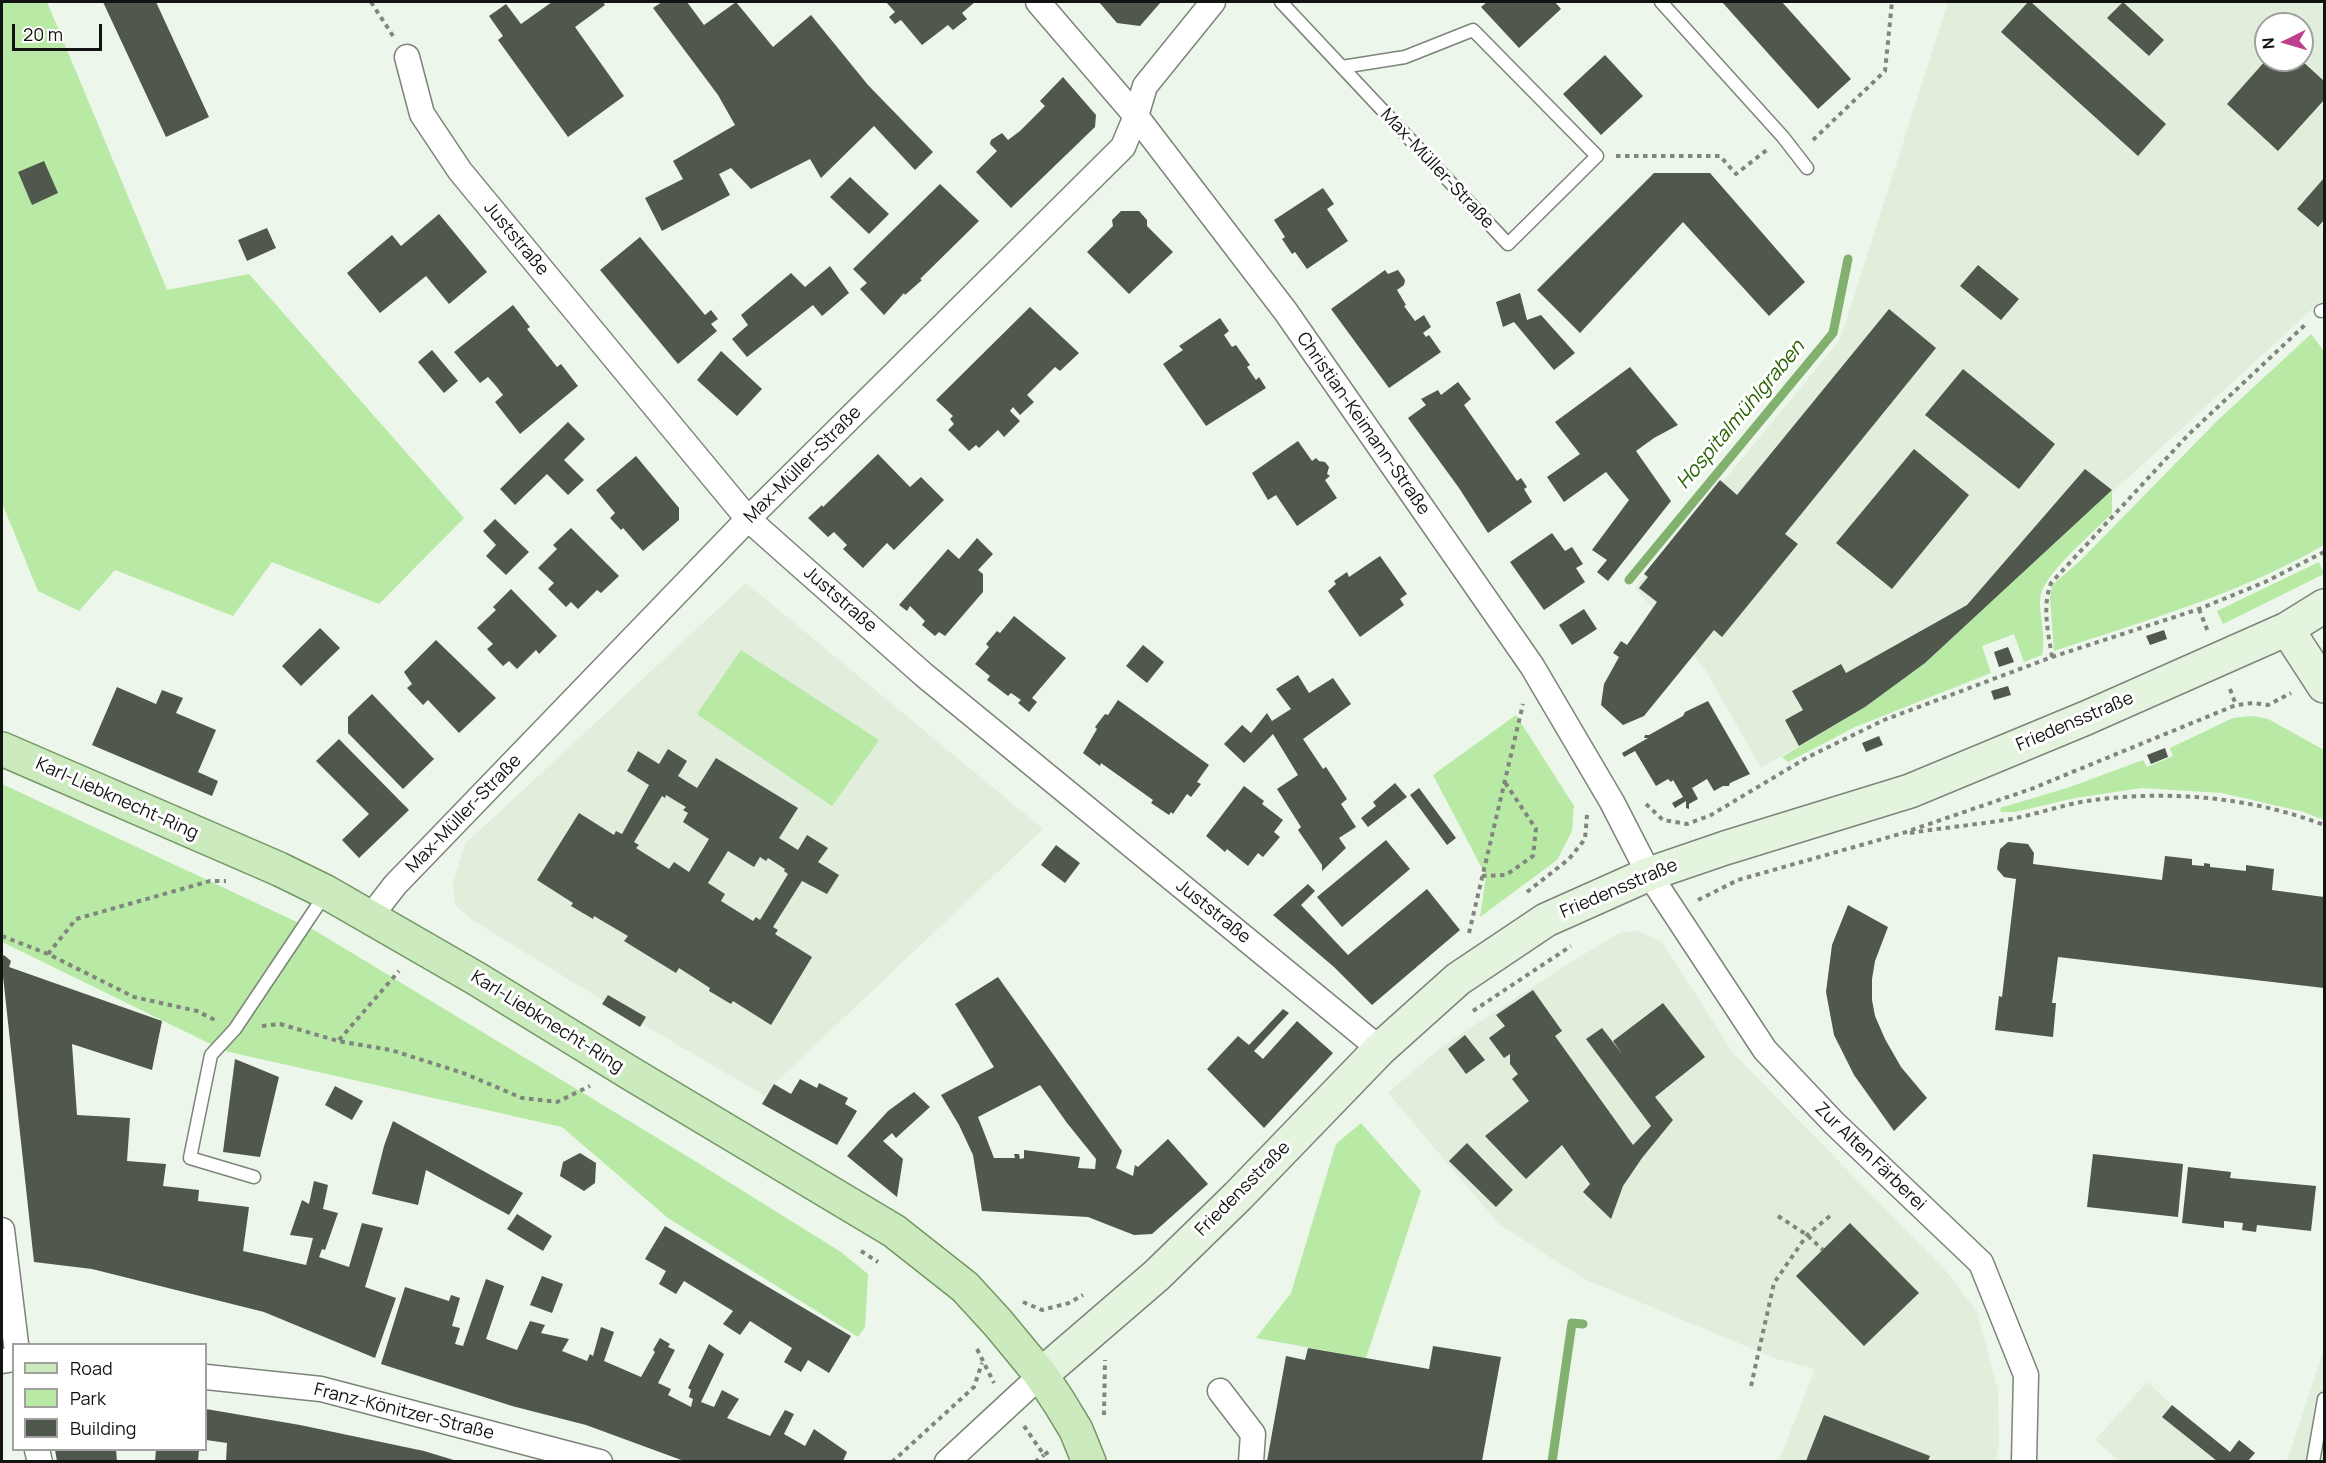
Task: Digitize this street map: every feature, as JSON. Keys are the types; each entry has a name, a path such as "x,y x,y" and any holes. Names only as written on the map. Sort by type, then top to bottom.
{"main road":[{"name":"Friedensstraße","path":"1041,1375 1157,1275 1238,1196 1380,1049 1458,979 1546,920 1649,874 1910,791 2086,718 2287,629 2325,606"},
{"path":"2287,629 2325,686"},
{"name":"Karl-Liebknecht-Ring","path":"2,749 279,869 371,916 894,1231 965,1287 998,1323 1041,1375 1076,1430 1089,1461"}],"street":[{"name":"Christian-Keimann-Straße","path":"1038,2 1136,116 1286,312 1532,666 1612,801 1649,874"},
{"name":"Max-Müller-Straße","path":"371,916 395,885 748,519 1124,147 1145,86 1213,2"},
{"name":"Juststraße","path":"407,57 422,114 460,171 748,519 924,675 1380,1049"},
{"name":"Zur Alten Färberei","path":"1649,874 1766,1050 1834,1123 1981,1263 2026,1375 2024,1461"},
{"path":"2,1230 3,1255 16,1343"},
{"path":"947,1461 1041,1375"},
{"name":"Franz-Könitzer-Straße","path":"207,1377 321,1389 600,1461"},
{"path":"1220,1391 1253,1434 1251,1461"}],"lane":[{"name":"Max-Müller-Straße","path":"1281,2 1508,244 1597,156"},
{"path":"1661,2 1783,137 1807,168"},
{"path":"1342,68 1405,57 1473,30 1597,156"},
{"path":"254,1177 190,1158 211,1055 234,1029 326,892"},
{"path":"2313,1461 2325,1399"}],"path":[{"path":"371,2 407,57"},
{"path":"1797,155 1885,71 1892,2"},
{"path":"1597,156 1720,156 1736,174 1783,137"},
{"path":"2052,657 2046,604 2051,583 2188,435 2323,311"},
{"path":"1643,799 1649,809 1663,820 1687,824 1711,815 1808,757 1884,720 2052,657 2199,609 2265,582 2325,552"},
{"path":"1468,934 1532,666"},
{"path":"1482,876 1506,875 1533,855 1536,829 1504,780"},
{"path":"1900,834 2007,820 2080,802 2138,796 2224,799 2306,818 2325,825"},
{"path":"48,954 76,919 210,881 232,881"},
{"path":"2,936 48,954 134,997 196,1011 234,1029 280,1024 338,1041 391,1050 463,1073 522,1098 557,1102 592,1085"},
{"path":"338,1041 420,946"},
{"path":"1778,1216 1807,1235 1823,1250"},
{"path":"1751,1386 1774,1283 1807,1235 1830,1216"},
{"path":"860,1251 880,1263"},
{"path":"975,1346 1009,1406"},
{"path":"1104,1416 1106,1361"},
{"path":"892,1461 974,1387 982,1362"},
{"path":"1035,1461 1044,1455"}],"shaded area":[{"path":"1948,2 2319,2 2324,9 2324,304 2317,305 1925,663 1865,707 1761,768 1705,669 1635,588 1840,340"},
{"path":"746,583 1043,829 774,1084 767,1097 642,1024 645,1017 608,995 604,1001 472,920 455,905 453,884 465,844"},
{"path":"1639,931 1662,942 1733,1053 1945,1270 1977,1312 1998,1390 1999,1442 1996,1461 1779,1461 1815,1369 1777,1359 1584,1279 1499,1224 1388,1093 1440,1048 1566,965 1621,932"},
{"path":"2324,1349 2324,1461 2287,1461"},
{"path":"2147,1382 2233,1461 2120,1461 2095,1440"}],"green space":[{"path":"2,2 47,2 167,290 249,274 464,518 379,604 272,562 233,616 115,570 79,611 38,591 2,503"},
{"path":"2311,334 2324,351 2324,545 2226,592 2054,651 2050,598 2052,585 2079,562 2218,420"},
{"path":"2112,490 2112,513 2061,563 2041,594 2042,655 2024,662 2014,634 1982,646 1991,673 1855,727 1788,762 1782,757 1865,707 1925,663"},
{"path":"2319,562 2324,574 2223,624 2217,611"},
{"path":"741,650 879,740 832,806 697,714"},
{"path":"1516,715 1574,806 1572,831 1557,860 1480,917 1486,876 1433,775"},
{"path":"2253,716 2268,719 2324,750 2324,820 2304,812 2222,793 2142,788 2075,798 2015,812 2001,812 2000,808 2067,788 2143,760 2147,767 2173,756 2170,748 2233,718"},
{"path":"2,784 314,930 841,1252 868,1274 865,1327 858,1337 668,1218 562,1127 225,1051 2,942"},
{"path":"1361,1123 1421,1191 1366,1358 1256,1338 1291,1293 1336,1144"}],"building":[{"path":"103,2 156,2 209,117 166,137"},
{"path":"552,2 603,2 605,5 575,27 624,96 568,137 498,40 503,36 489,16 506,4 521,24"},
{"path":"662,2 687,2 704,25 736,2 773,47 811,15 868,85 933,152 915,170 874,126 821,178 810,159 751,189 731,168 719,174 730,195 662,231 645,198 683,179 673,161 735,125 718,95 653,8"},
{"path":"886,2 975,2 962,13 967,19 953,30 948,25 922,45 901,20 895,24 889,17 895,12"},
{"path":"1099,2 1161,2 1140,26 1117,23"},
{"path":"1487,2 1555,2 1561,9 1519,48 1481,7"},
{"path":"1722,2 1782,2 1851,79 1818,109"},
{"path":"2028,2 2031,2 2166,124 2138,156 2001,32"},
{"path":"2123,2 2164,40 2149,56 2107,18"},
{"path":"1605,55 1643,96 1601,135 1563,94"},
{"path":"2255,72 2314,72 2324,81 2324,100 2278,151 2227,104"},
{"path":"1063,77 1096,115 1095,127 1011,208 976,172 997,151 990,144 991,140 1002,133 1008,140 1020,131 1045,106 1040,101"},
{"path":"44,161 58,193 32,205 18,172"},
{"path":"1654,173 1710,173 1805,282 1769,316 1683,222 1580,333 1537,290"},
{"path":"850,177 889,214 869,234 830,197"},
{"path":"2324,178 2324,220 2318,227 2297,209"},
{"path":"940,184 979,221 920,279 922,280 905,295 904,293 884,315 860,289 867,283 853,269"},
{"path":"1323,188 1334,204 1327,209 1348,241 1307,269 1295,252 1292,254 1282,239 1285,237 1274,220"},
{"path":"1121,211 1139,211 1147,220 1147,226 1173,252 1129,294 1087,252 1113,226 1112,220"},
{"path":"439,214 487,272 449,304 426,276 380,313 347,273 392,235 401,246"},
{"path":"267,228 276,248 247,261 238,240"},
{"path":"640,237 705,315 711,310 718,319 711,324 717,331 678,364 600,270"},
{"path":"1978,265 2019,299 2001,320 1960,286"},
{"path":"830,266 849,293 822,316 813,305 747,357 732,339 748,325 741,315 791,273 805,287"},
{"path":"1385,270 1388,274 1398,270 1405,280 1404,285 1397,290 1406,305 1404,306 1415,321 1424,315 1431,327 1423,333 1426,337 1429,335 1441,352 1389,388 1331,309"},
{"path":"1520,293 1527,320 1541,315 1575,353 1554,370 1514,322 1503,327 1496,302"},
{"path":"513,305 530,327 527,329 557,367 561,364 578,386 520,434 495,402 503,395 496,386 488,377 480,383 454,352"},
{"path":"1030,307 1079,353 1060,371 1055,367 1027,395 1034,402 1020,415 1013,407 1010,411 1020,421 1004,437 998,430 979,448 976,445 969,451 948,430 954,424 950,419 953,416 936,400"},
{"path":"1889,309 1936,348 1785,534 1798,544 1722,637 1714,630 1644,716 1623,725 1601,705 1604,684 1619,657 1613,653 1621,641 1627,645 1657,602 1639,588 1648,577 1644,574 1720,480 1737,495"},
{"path":"1220,318 1229,331 1224,335 1232,347 1236,345 1250,365 1247,367 1256,380 1259,377 1266,388 1206,426 1163,364 1183,350 1179,346"},
{"path":"432,350 458,381 444,393 418,362"},
{"path":"721,351 762,389 737,416 697,380"},
{"path":"1630,367 1678,425 1636,451 1671,501 1608,581 1597,572 1607,560 1592,550 1629,500 1606,472 1564,502 1547,477 1580,454 1555,422"},
{"path":"1963,369 2055,444 2019,489 1925,415"},
{"path":"1458,382 1471,399 1464,405 1517,481 1521,478 1527,487 1524,489 1532,502 1488,533 1459,488 1408,418 1426,405 1421,399 1438,390 1441,395"},
{"path":"568,422 585,439 564,460 584,480 568,495 547,474 515,505 500,489"},
{"path":"1298,441 1312,461 1316,458 1325,462 1329,467 1327,474 1330,476 1325,480 1337,498 1297,526 1276,495 1268,500 1252,473"},
{"path":"1914,449 1969,495 1892,589 1836,543"},
{"path":"878,454 910,487 921,477 944,500 894,550 887,543 863,568 843,549 847,545 834,532 828,537 808,518 822,505 823,507"},
{"path":"636,456 679,508 679,520 643,551 623,528 621,530 610,518 615,513 596,490"},
{"path":"2085,469 2112,490 1925,663 1865,707 1799,746 1785,720 1803,710 1792,691 1841,664 1846,673 1967,605"},
{"path":"495,519 529,552 506,575 486,556 496,545 483,531"},
{"path":"571,528 619,576 601,593 597,590 578,609 571,602 566,607 548,589 554,583 538,568 557,549 553,545"},
{"path":"1552,533 1565,551 1572,547 1583,564 1576,568 1585,582 1544,610 1510,562"},
{"path":"977,538 993,554 978,570 983,574 983,592 945,636 939,632 935,636 922,625 925,621 910,606 907,611 899,605 948,549 959,559"},
{"path":"1380,556 1407,594 1400,599 1404,605 1360,637 1328,591 1336,584 1334,581 1347,572 1349,577"},
{"path":"511,589 557,636 539,654 536,650 517,669 509,661 503,666 487,649 493,644 477,628 496,610 493,607"},
{"path":"1584,609 1597,629 1572,645 1559,625"},
{"path":"1014,616 1066,658 1032,698 1037,702 1029,712 1018,703 1021,700 1011,693 1008,696 987,680 990,676 975,664 989,647 986,644 997,631 1000,633"},
{"path":"320,628 340,648 301,686 282,666"},
{"path":"2164,630 2167,639 2150,645 2146,636"},
{"path":"436,640 496,698 459,733 428,700 423,705 407,688 412,684 404,672"},
{"path":"1143,645 1164,662 1147,683 1126,666"},
{"path":"2008,647 2014,662 1999,667 1994,652"},
{"path":"1298,675 1309,693 1333,678 1351,704 1303,739 1323,769 1326,767 1347,799 1341,804 1356,827 1339,838 1346,848 1322,871 1322,865 1298,830 1301,827 1277,789 1298,775 1273,734 1244,763 1224,744 1242,725 1251,733 1267,713 1272,721 1291,709 1276,689"},
{"path":"2008,686 2011,695 1994,700 1991,691"},
{"path":"117,687 156,704 162,690 183,698 176,713 216,730 198,772 218,781 212,796 92,745"},
{"path":"372,694 434,759 403,789 348,733 348,717"},
{"path":"1118,700 1209,765 1197,782 1201,784 1191,797 1187,794 1173,814 1171,812 1169,815 1151,803 1153,800 1083,753 1097,729 1095,727 1105,714 1108,715"},
{"path":"1708,701 1750,774 1730,783 1729,786 1723,786 1714,791 1707,779 1692,788 1698,799 1689,804 1689,809 1686,808 1686,801 1675,808 1672,803 1683,797 1673,780 1671,782 1668,779 1656,786 1635,751 1624,757 1622,753 1648,738 1644,738 1645,735 1649,735 1683,716 1685,712"},
{"path":"1879,736 1883,745 1866,752 1862,743"},
{"path":"339,739 409,810 359,858 342,840 369,814 316,761"},
{"path":"2165,748 2168,757 2151,764 2147,755"},
{"path":"668,749 687,761 678,776 697,788 716,758 798,808 779,838 798,850 807,835 828,848 818,862 839,875 827,894 802,881 773,927 778,930 775,934 812,957 771,1025 733,1001 731,1004 709,991 710,988 679,968 676,973 624,941 628,936 594,916 593,919 571,906 573,903 537,880 579,813 614,835 616,831 622,834 649,785 627,771 638,751 659,764","holes":["666,795 686,807 683,810 688,813 683,822 709,839 689,872 674,862 669,869 636,848 639,845 634,842 662,796 665,798","728,851 754,867 760,857 766,861 768,858 785,869 784,871 788,874 760,920 756,917 753,921 721,901 725,894 708,883"]},
{"path":"1395,783 1407,797 1368,827 1361,818 1376,806 1373,802"},
{"path":"1244,786 1264,801 1262,804 1283,820 1274,832 1280,837 1263,857 1258,853 1248,866 1227,849 1225,852 1206,836"},
{"path":"1419,788 1456,838 1447,845 1410,795"},
{"path":"1386,840 1410,869 1342,927 1317,897"},
{"path":"2008,842 2028,844 2034,853 2033,864 2162,880 2165,856 2192,859 2192,865 2204,866 2204,863 2210,864 2210,867 2246,871 2246,865 2274,869 2272,890 2324,897 2324,988 2058,957 2052,1003 2056,1003 2053,1037 1995,1030 1999,996 2002,997 2016,879 2004,877 1997,869 2000,849"},
{"path":"1056,845 1080,863 1065,883 1041,865"},
{"path":"1308,884 1315,891 1301,905 1348,955 1427,889 1460,930 1372,1005 1334,967 1273,915"},
{"path":"1848,905 1888,927 1875,961 1872,979 1875,1016 1901,1067 1927,1098 1894,1131 1854,1075 1834,1035 1826,992 1832,945"},
{"path":"4,955 11,961 9,967 162,1021 152,1070 72,1044 77,1115 130,1118 127,1161 166,1164 163,1186 199,1190 198,1201 249,1207 243,1251 306,1265 313,1238 290,1235 302,1200 309,1204 314,1181 328,1185 323,1209 338,1213 325,1250 322,1249 319,1257 349,1267 362,1223 383,1228 365,1287 396,1298 375,1358 264,1312 92,1269 34,1262 2,967"},
{"path":"998,977 1122,1151 1116,1168 1133,1176 1135,1165 1138,1167 1168,1139 1208,1184 1152,1234 1134,1235 1088,1217 982,1211 973,1155 941,1095 994,1067 955,1004","holes":["1040,1085 1096,1159 1095,1169 1078,1168 1080,1157 1024,1150 1024,1158 1020,1159 1019,1154 1014,1154 1015,1158 994,1158 978,1117"]},
{"path":"1533,990 1562,1031 1555,1036 1633,1145 1651,1126 1586,1039 1602,1028 1622,1054 1613,1041 1663,1003 1705,1057 1655,1097 1673,1120 1623,1186 1611,1219 1583,1192 1590,1184 1562,1145 1526,1179 1485,1136 1529,1101 1512,1079 1518,1074 1510,1064 1510,1054 1504,1058 1489,1038 1505,1026 1496,1015"},
{"path":"608,995 646,1017 640,1027 602,1004"},
{"path":"1283,1009 1289,1013 1254,1051 1263,1059 1297,1021 1333,1053 1264,1128 1207,1069 1238,1036 1249,1045"},
{"path":"1465,1035 1485,1060 1466,1074 1448,1049"},
{"path":"235,1059 279,1077 260,1157 223,1152"},
{"path":"800,1079 817,1088 819,1083 848,1098 845,1104 857,1111 837,1145 762,1104 774,1084 791,1094"},
{"path":"335,1086 363,1101 352,1120 325,1105"},
{"path":"914,1092 930,1107 896,1138 892,1133 883,1141 903,1159 897,1197 847,1156 888,1111"},
{"path":"393,1121 523,1193 509,1215 426,1170 418,1205 372,1194"},
{"path":"1467,1143 1513,1190 1496,1207 1449,1161"},
{"path":"580,1153 596,1163 595,1183 584,1191 560,1176 563,1162"},
{"path":"2093,1154 2183,1164 2178,1217 2087,1207"},
{"path":"2188,1167 2231,1172 2230,1178 2316,1186 2311,1231 2257,1225 2256,1232 2242,1230 2243,1223 2224,1221 2224,1228 2182,1223"},
{"path":"517,1214 552,1236 543,1251 507,1229"},
{"path":"1850,1223 1919,1293 1864,1346 1796,1276"},
{"path":"665,1226 851,1336 829,1373 808,1360 801,1372 784,1362 792,1348 750,1321 740,1335 723,1324 733,1311 684,1281 676,1294 659,1284 666,1271 645,1259"},
{"path":"542,1276 563,1284 552,1313 530,1305"},
{"path":"486,1279 504,1286 486,1339 517,1350 530,1321 545,1325 541,1333 569,1339 562,1351 587,1361 590,1354 593,1356 601,1327 614,1332 604,1361 641,1377 660,1338 670,1344 668,1347 675,1350 658,1383 671,1389 668,1395 691,1407 693,1399 689,1397 691,1390 688,1388 709,1344 724,1354 701,1402 714,1407 722,1390 739,1399 727,1418 770,1436 785,1410 794,1414 784,1434 805,1446 814,1429 847,1452 843,1461 684,1461 586,1425 512,1406 381,1364 405,1287 449,1301 451,1295 460,1298 452,1326 460,1328 455,1344 463,1346"},
{"path":"1433,1346 1501,1357 1482,1461 1267,1461 1286,1356 1305,1360 1308,1348 1429,1369"},
{"path":"2172,1405 2230,1452 2239,1440 2255,1453 2248,1461 2217,1461 2162,1417"},
{"path":"207,1409 300,1425 424,1451 457,1461 226,1461 227,1443 207,1440"},
{"path":"1824,1415 1930,1456 1928,1461 1806,1461"},
{"path":"55,1451 116,1451 117,1461 57,1461"},
{"path":"156,1451 199,1451 198,1461 155,1461"}],"waterway":[{"name":"Hospitalmühlgraben","path":"1629,580 1833,333 1848,259"},
{"name":"Hospitalmühlgraben","path":"1552,1462 1572,1323 1583,1324"}]}
